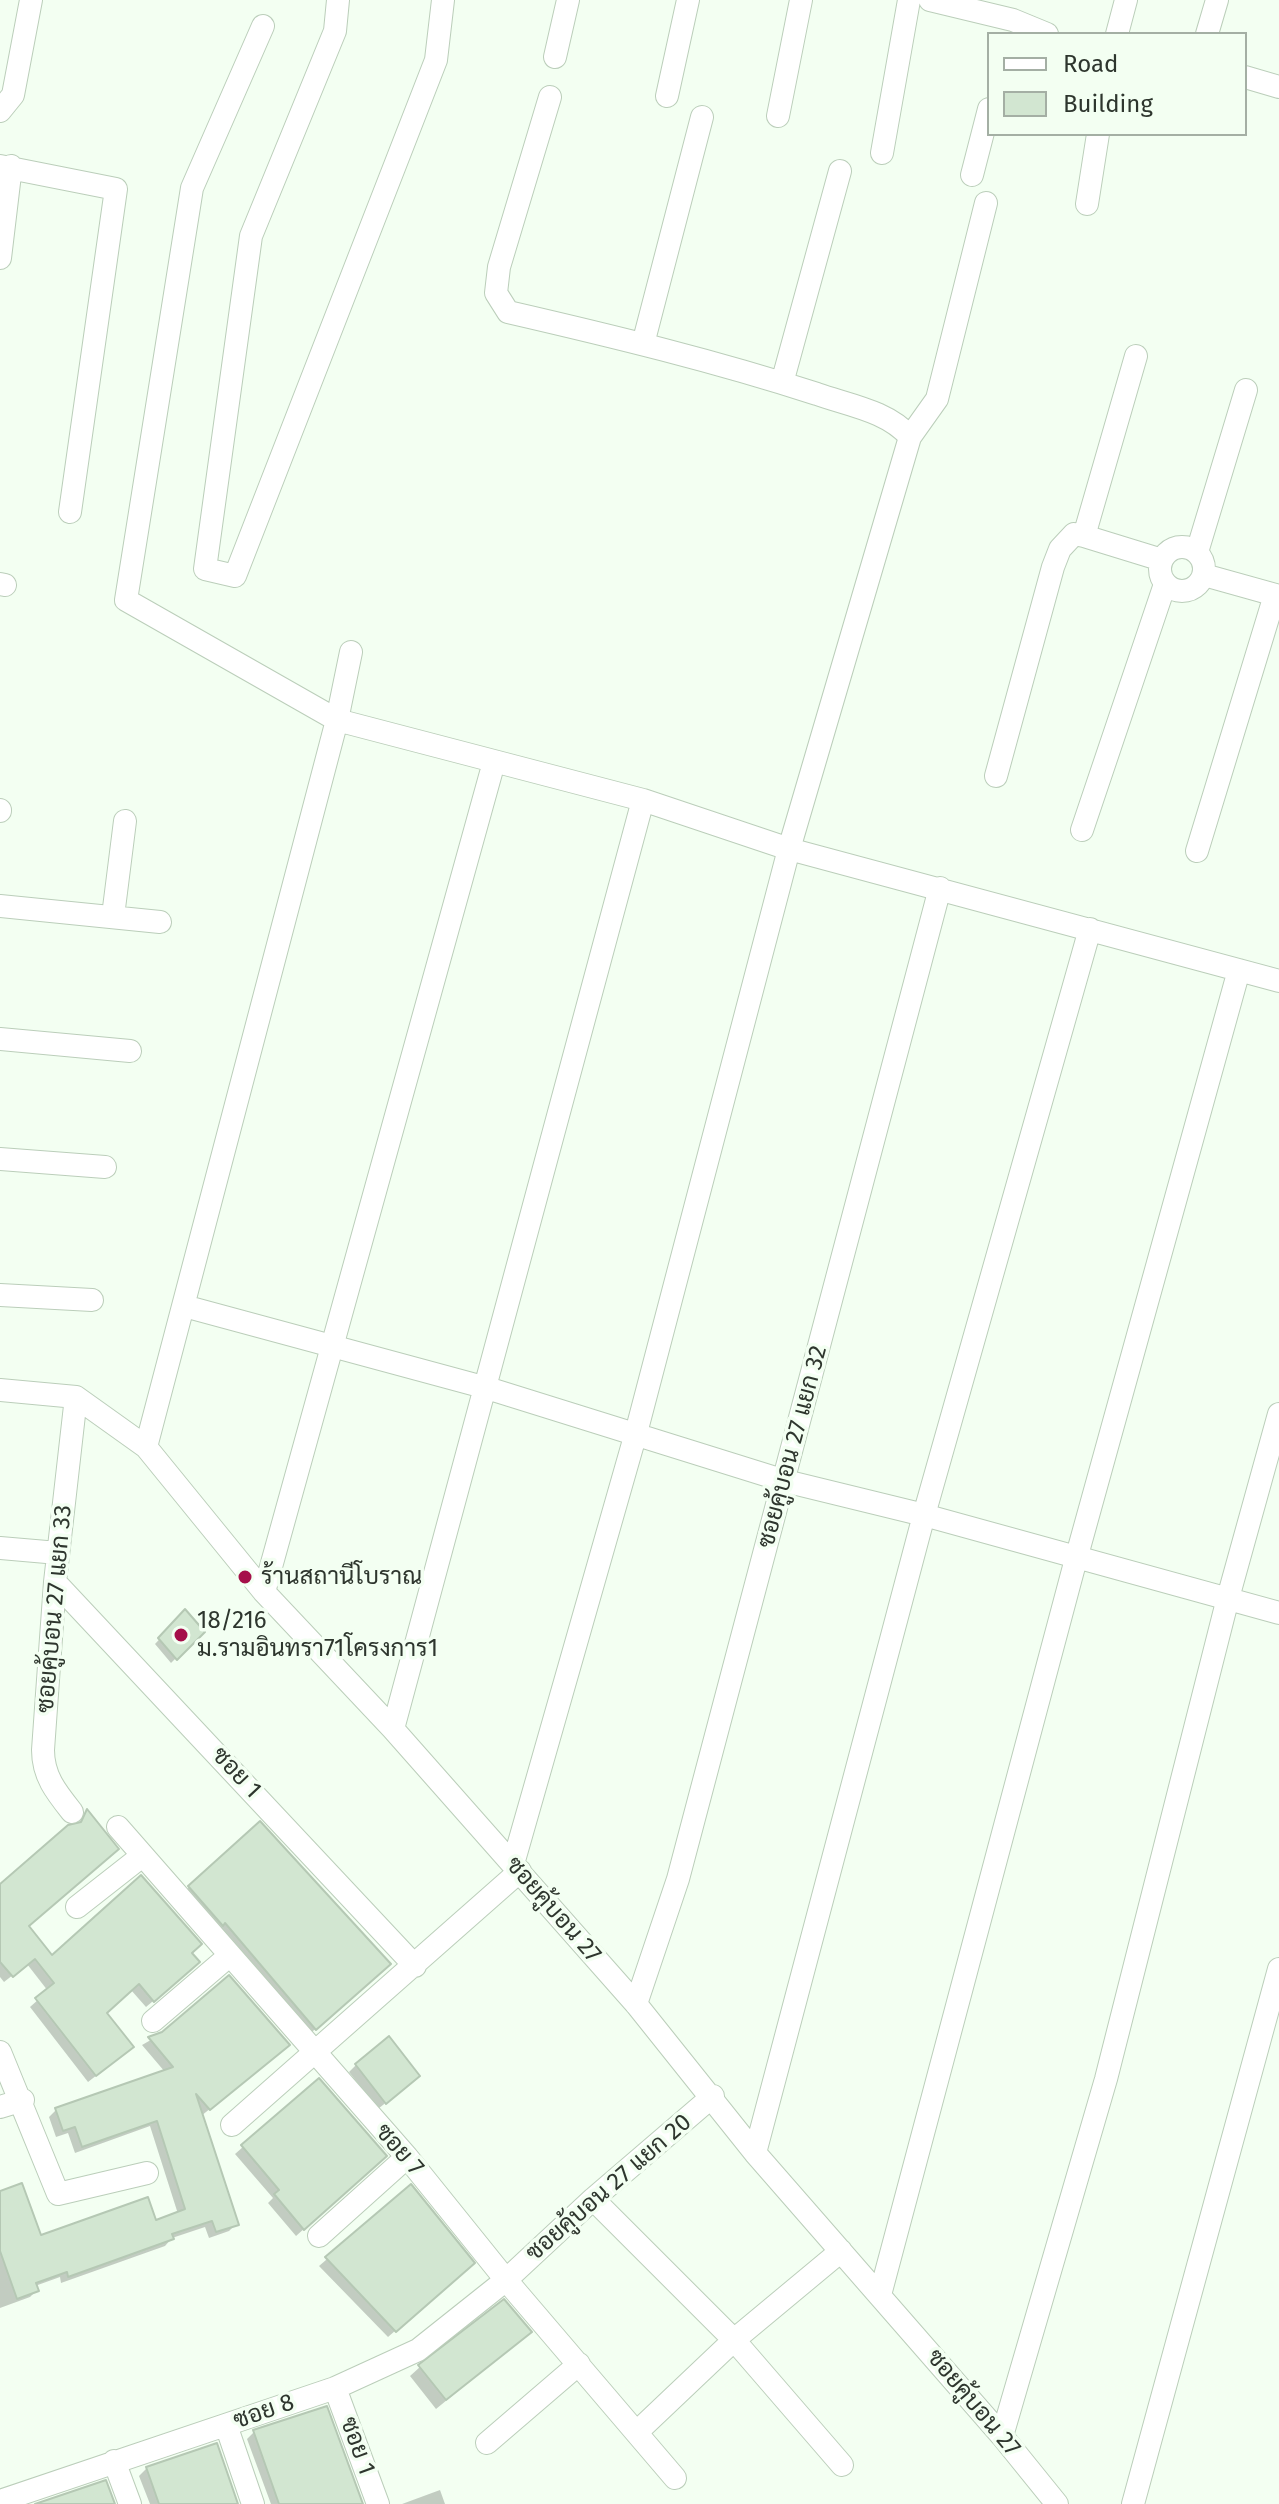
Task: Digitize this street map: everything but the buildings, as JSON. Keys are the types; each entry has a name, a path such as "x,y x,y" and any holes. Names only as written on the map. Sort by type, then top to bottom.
{"street":[{"path":"0,111 13,95 31,0"},
{"path":"338,0 335,31 251,236 205,569 235,576 436,60 443,0"},
{"path":"555,57 568,0"},
{"path":"667,96 688,0"},
{"path":"778,116 801,0"},
{"path":"882,153 909,0"},
{"path":"930,0 1013,18 1043,32"},
{"path":"1118,32 1126,0"},
{"path":"1208,32 1217,0"},
{"path":"263,26 192,188 126,600 337,720 643,800 789,849 1279,981"},
{"path":"1247,78 1279,87"},
{"path":"550,97 499,267 496,293 508,312 643,344 782,383 886,417 910,437"},
{"path":"643,344 702,117"},
{"path":"972,175 987,117"},
{"path":"1087,204 1098,136"},
{"path":"0,258 6,166 116,189 70,512"},
{"path":"782,383 840,171"},
{"path":"232,2125 415,1966 516,1868 636,1433 789,849 910,437 937,399 986,203"},
{"path":"1084,536 1136,356"},
{"path":"1197,552 1246,390"},
{"path":"996,776 1053,567 1067,539 1074,534 1084,536 1162,560"},
{"path":"1182,547 1197,552 1202,559 1204,575 1201,582 1187,592 1179,592 1165,584 1161,577 1162,560 1173,549 1182,547"},
{"path":"1197,851 1277,596 1204,575"},
{"path":"1082,830 1165,584"},
{"path":"146,1447 337,720 351,652"},
{"path":"264,1592 494,762"},
{"path":"393,1729 643,800"},
{"path":"113,916 125,821"},
{"name":"ซอยคู้บอน 27 แยก 32","path":"636,2004 678,1879 940,888"},
{"path":"0,906 160,922"},
{"path":"755,2153 924,1515 1090,929"},
{"path":"880,2295 1076,1559 1239,970"},
{"path":"0,1039 130,1051"},
{"path":"0,1159 105,1167"},
{"path":"0,1295 92,1300"},
{"path":"184,1306 487,1388 785,1481 924,1515 1279,1613"},
{"path":"0,1390 76,1397"},
{"name":"ซอยคู้บอน 27","path":"76,1397 146,1447 264,1592 393,1729 636,2004 713,2096 755,2153 1002,2436 1057,2504"},
{"name":"ซอยคู้บอน 27 แยก 33","path":"72,1812 51,1785 43,1766 55,1582 76,1397"},
{"path":"1002,2436 1106,2079 1228,1598 1279,1414"},
{"path":"0,1548 58,1553"},
{"name":"ซอย 1","path":"55,1582 415,1966"},
{"name":"ซอย 7","path":"118,1827 314,2055 407,2157 506,2280 675,2478"},
{"path":"77,1907 142,1856"},
{"path":"153,2021 229,1956"},
{"path":"1133,2504 1279,1969"},
{"path":"0,2052 23,2100 58,2194 147,2173"},
{"name":"ซอยคู้บอน 27 แยก 20","path":"506,2280 593,2199 713,2096"},
{"path":"0,2107 23,2100"},
{"path":"319,2236 407,2157"},
{"path":"593,2199 734,2340 842,2465"},
{"path":"637,2432 734,2340 841,2251"},
{"name":"ซอย 8","path":"9,2500 114,2461 335,2388 418,2350 506,2280"},
{"path":"487,2443 579,2364"},
{"name":"ซอย 1","path":"335,2388 378,2504"},
{"path":"226,2425 253,2504"},
{"path":"114,2461 130,2504"}],"place":[{"name":"ร้านสถานีโบราณ","path":"245,1577"},
{"name":"18/216 ม.รามอินทรา71โครงการ1","path":"181,1635"}]}
